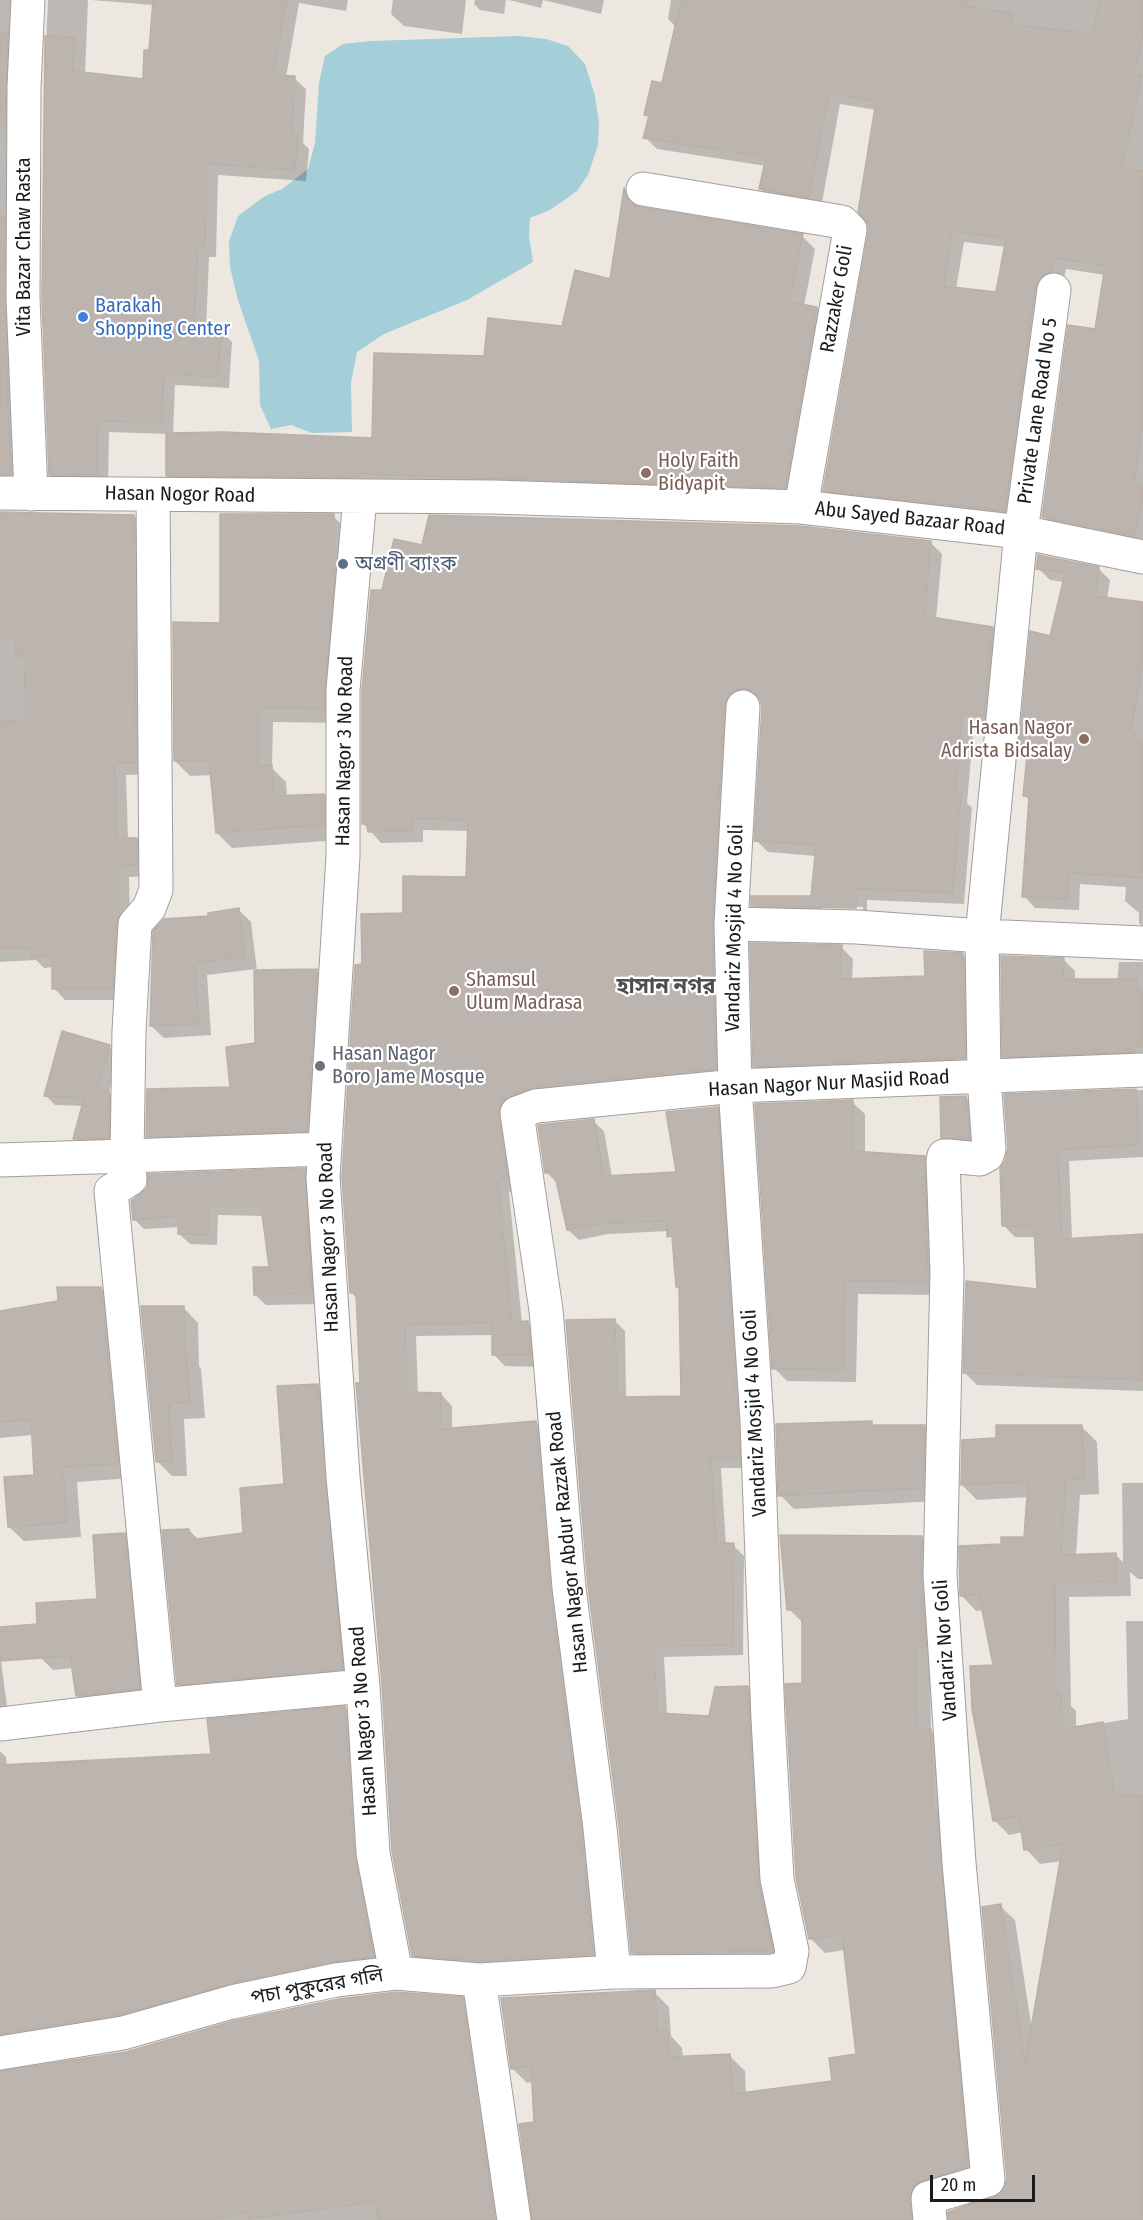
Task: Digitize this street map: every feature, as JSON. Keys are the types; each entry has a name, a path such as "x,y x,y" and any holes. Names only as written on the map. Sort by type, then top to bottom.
{"street":[{"name":"Vita Bazar Chaw Rasta","path":"15,494 23,298 24,87 28,0"},
{"name":"Razzaker Goli","path":"643,189 842,222 850,230 801,507"},
{"name":"Private Lane Road No 5","path":"1021,532 1054,290"},
{"name":"Hasan Nogor Road","path":"15,494 360,497"},
{"path":"153,495 156,890 149,908 135,924 129,1031 127,1156 130,1179 111,1191 160,1705"},
{"name":"Abu Sayed Bazaar Road","path":"360,497 494,497 801,507 1021,532 982,936 984,1077"},
{"name":"Hasan Nagor 3 No Road","path":"360,497 344,690 344,856 323,1177 328,1281 363,1686 373,1853 396,1973"},
{"path":"1021,532 1143,557"},
{"name":"Vandariz Mosjid 4 No Goli","path":"626,1972 772,1971 789,1967 792,1951 777,1879 768,1719 757,1422 735,1086 731,924 743,707"},
{"path":"731,924 857,927 982,936 1143,943"},
{"name":"Hasan Nagor Nur Masjid Road","path":"517,1113 536,1106 735,1086 1143,1070"},
{"name":"Vandariz Nor Goli","path":"930,2220 928,2198 988,2180 960,1874 940,1575 947,1272 943,1161 944,1156 980,1159 987,1155 989,1149 984,1077"},
{"name":"Hasan Nagor Abdur Razzak Road","path":"517,1113 546,1310 569,1588 600,1828 626,1972"},
{"path":"0,1160 324,1149"},
{"path":"0,1724 160,1705 363,1686"},
{"name":"পচা পুকুরের গলি","path":"0,2053 123,2033 232,2002 336,1980 396,1973 479,1980 626,1972"},
{"path":"479,1980 514,2220"}],"water":[{"path":"518,36 546,39 568,46 585,64 595,96 599,123 598,145 588,175 577,191 550,210 530,218 529,236 533,262 467,300 384,334 357,352 351,383 352,432 312,433 291,425 271,429 260,405 259,361 238,300 230,267 229,241 238,216 265,196 282,189 308,169 315,143 319,83 325,56 343,44 371,41"}],"building":[{"path":"153,0 287,0 273,75 295,76 292,135 298,136 295,170 207,164 205,246 198,246 194,327 221,329 218,377 164,374 162,423 98,421 97,475 49,475 42,298 45,36 75,37 73,71 143,79 144,50 149,50"},
{"path":"681,0 967,0 966,6 1012,13 1011,24 1093,34 1099,0 1143,0 1143,37 1134,74 1142,75 1122,168 1143,171 1143,422 1134,484 1143,486 1143,498 1135,536 1042,517 1068,325 1095,329 1105,266 1054,258 1051,272 1040,278 1035,287 1005,511 823,491 868,233 868,224 858,212 876,101 829,93 809,198 759,189 766,157 643,138 649,116 644,115 652,81 662,83","holes":["952,231 1006,238 996,292 944,286"]},
{"path":"0,34 8,34 5,127 0,127"},
{"path":"624,188 631,203 640,207 803,234 790,302 817,307 785,488 359,474 359,477 166,476 166,433 224,432 372,438 374,353 484,356 488,318 562,326 575,270 610,279"},
{"path":"0,217 5,217 4,299 11,474 0,474"},
{"path":"0,512 134,515 136,763 115,763 117,838 137,838 137,865 118,866 119,915 116,923 113,989 52,989 52,956 31,957 30,948 0,949 0,721 26,720 24,656 16,656 16,638 0,638"},
{"path":"220,514 334,514 334,580 324,709 259,708 258,766 272,765 274,796 324,794 324,825 216,833 209,760 174,761 173,622 220,623"},
{"path":"429,515 800,526 931,541 925,616 993,627 984,716 963,713 955,794 961,794 953,893 856,889 856,908 751,906 751,896 811,896 816,845 754,841 762,707 760,699 754,692 745,688 735,690 728,696 724,706 712,923 716,1069 534,1087 504,1100 498,1116 508,1179 498,1180 512,1322 528,1321 531,1355 492,1355 492,1323 405,1325 407,1392 441,1393 440,1429 536,1421 550,1590 581,1830 593,1954 479,1961 412,1956 392,1851 382,1684 356,1383 360,1383 356,1293 350,1293 342,1177 355,965 362,964 361,914 403,913 403,876 466,877 468,820 412,819 412,831 368,832 367,824 362,824 362,691 371,590 382,590 394,539 422,545"},
{"path":"1038,555 1099,567 1095,596 1143,602 1143,662 1131,732 1137,734 1136,741 1143,742 1143,878 1069,873 1068,899 1022,897 1029,797 1023,796 1027,755 1018,754 1030,631 1050,636 1065,573 1036,569"},
{"path":"239,908 245,957 195,963 199,1024 150,1026 153,931 164,919 208,916 208,913"},
{"path":"750,943 842,945 840,979 925,976 924,951 963,953 965,1058 753,1067"},
{"path":"1001,956 1064,958 1063,979 1137,979 1138,991 1143,991 1143,1046 1134,1046 1134,1052 1002,1057"},
{"path":"317,969 307,1131 146,1137 147,1089 230,1087 226,1047 255,1043 254,970"},
{"path":"62,1031 110,1045 97,1091 109,1091 109,1138 73,1139 84,1098 44,1096"},
{"path":"1136,1089 1139,1145 1058,1150 1062,1239 1143,1234 1143,1380 963,1373 966,1281 1037,1289 1034,1226 1002,1226 1000,1167 1005,1161 1008,1148 1004,1094"},
{"path":"966,1096 970,1139 941,1138 940,1097"},
{"path":"853,1100 853,1151 925,1156 928,1282 845,1281 844,1370 772,1369 755,1104"},
{"path":"718,1107 740,1458 711,1458 716,1543 734,1543 733,1645 654,1647 657,1713 709,1716 715,1687 748,1686 758,1880 773,1951 631,1953 619,1826 588,1586 566,1320 615,1319 617,1394 622,1394 622,1397 681,1396 679,1287 676,1287 672,1236 667,1237 667,1221 597,1224 567,1230 554,1171 545,1173 538,1125 594,1119 604,1176 676,1172 666,1112"},
{"path":"305,1168 312,1294 254,1295 253,1267 269,1267 261,1206 208,1206 208,1235 178,1234 178,1216 133,1220 131,1201 147,1188 148,1174"},
{"path":"57,1287 101,1287 118,1464 63,1467 67,1523 8,1527 4,1477 34,1475 31,1420 0,1422 0,1311 58,1301"},
{"path":"141,1306 184,1306 184,1352 186,1352 190,1403 169,1404 172,1461 156,1462"},
{"path":"318,1384 343,1669 177,1685 162,1530 189,1529 190,1540 243,1533 240,1488 284,1484 277,1386"},
{"path":"872,1421 872,1425 925,1425 923,1488 778,1496 776,1424"},
{"path":"996,1425 1082,1425 1085,1479 1066,1480 1061,1555 1116,1553 1117,1582 1055,1583 1056,1695 1061,1694 1063,1729 1103,1722 1115,1795 1143,1795 1143,2220 948,2220 948,2212 1000,2194 1007,2179 982,1907 1001,1904 1025,2063 1063,1844 1024,1850 1019,1816 993,1821 972,1709 970,1666 993,1665 979,1595 960,1596 959,1546 1001,1544 1001,1537 1024,1537 1028,1482 961,1485 962,1440 996,1438"},
{"path":"125,1533 140,1689 76,1696 70,1656 0,1661 0,1627 37,1624 36,1603 97,1599 93,1535"},
{"path":"780,1535 922,1536 921,1576 926,1647 916,1647 917,1729 931,1729 933,1811 937,1811 968,2166 915,2185 909,2199 911,2220 532,2220 519,2124 534,2122 531,2066 511,2069 501,1998 655,1990 657,2032 668,2031 669,2057 730,2054 733,2094 832,2081 829,2058 856,2054 842,1935 809,1939 796,1877 785,1684 802,1683 802,1609 787,1610"},
{"path":"345,1706 354,1854 374,1957 332,1962 228,1984 119,2015 0,2034 0,1765 211,1754 207,1719"},
{"path":"396,1992 463,1997 479,2131 482,2130 495,2220 378,2220 375,2202 249,2219 248,2212 210,2220 0,2220 0,2071 126,2052 237,2020 339,1999"}],"place":[{"name":"Barakah Shopping Center","path":"83,317"},
{"name":"Holy Faith Bidyapit","path":"646,473"},
{"name":"অগ্রণী ব্যাংক","path":"343,564"},
{"name":"Hasan Nagor Adrista Bidsalay","path":"1084,739"},
{"name":"Shamsul Ulum Madrasa","path":"454,991"},
{"name":"Hasan Nagor Boro Jame Mosque","path":"320,1066"}],"district":[{"name":"হাসান নগর","path":"666,987"}]}
